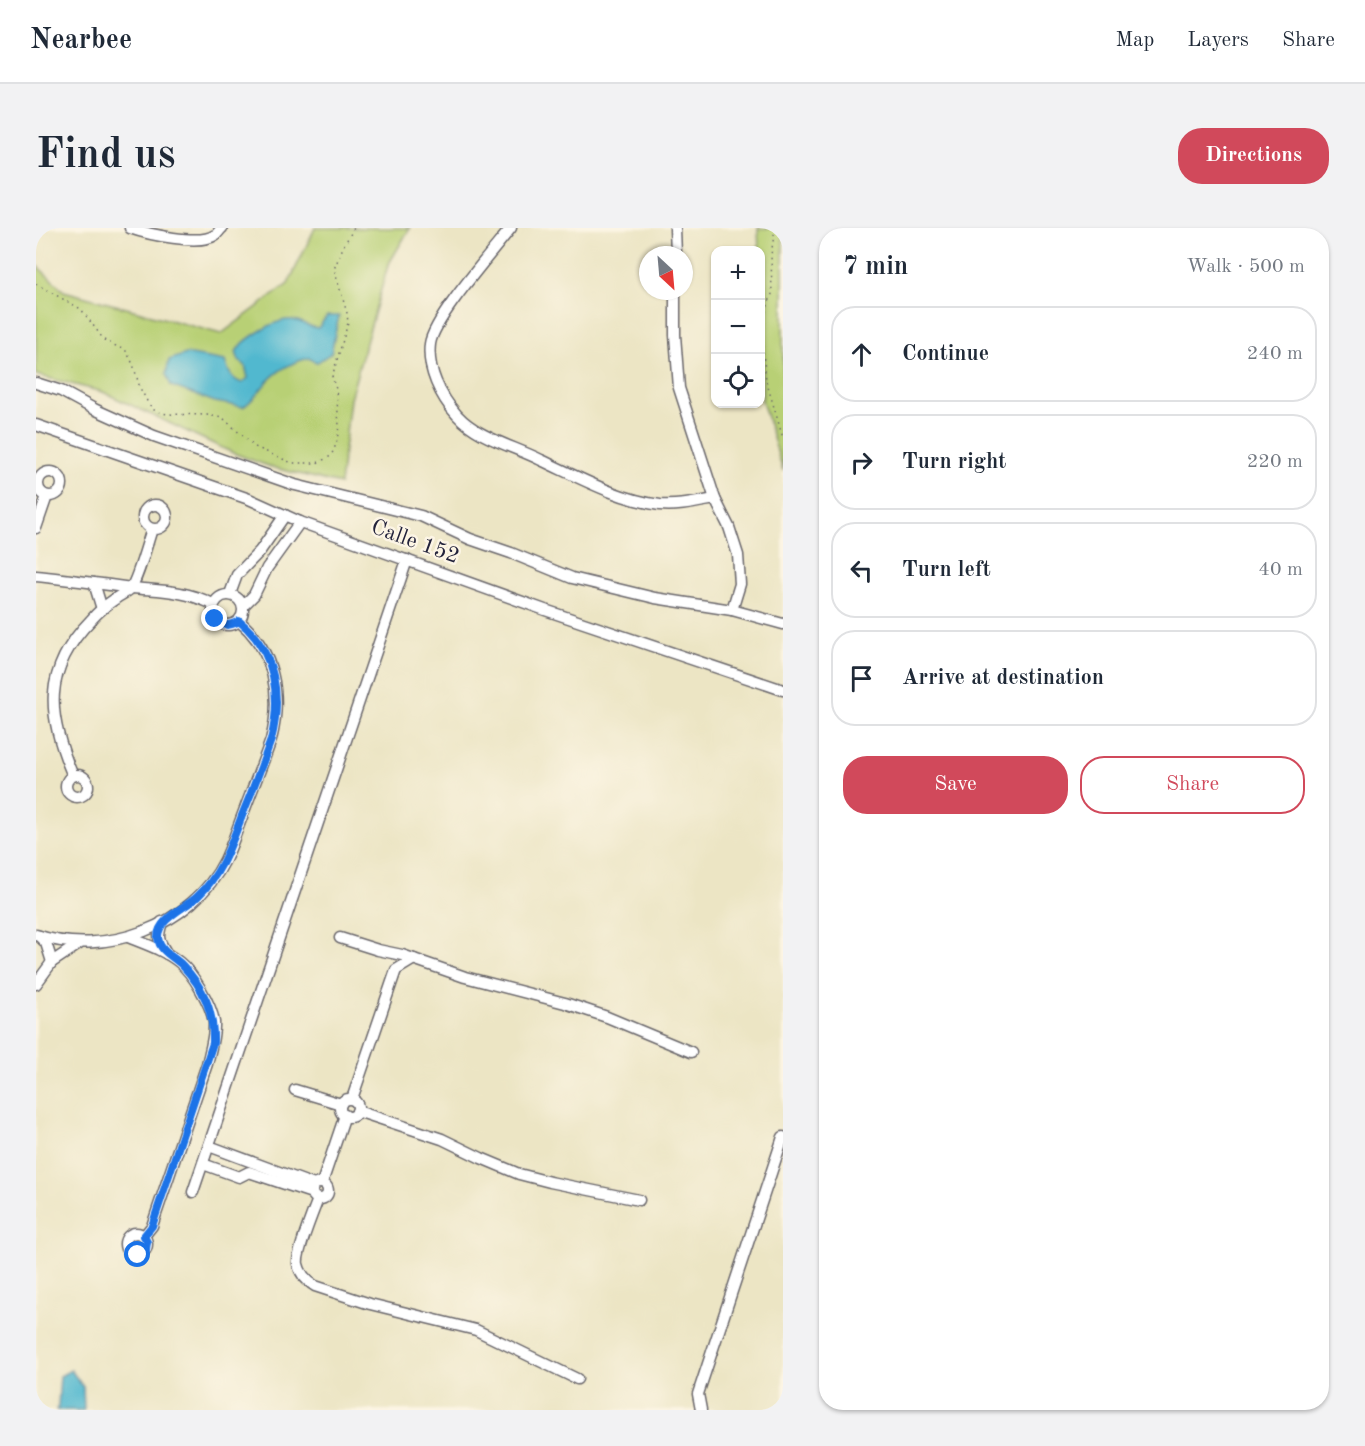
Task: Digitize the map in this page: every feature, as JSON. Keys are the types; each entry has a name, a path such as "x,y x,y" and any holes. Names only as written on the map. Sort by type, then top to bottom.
{"street":[{"path":"130,228 146,233 200,240 215,236 222,228"},
{"path":"511,228 442,317 430,342 430,363 441,393 458,416 484,435 609,491 663,505 715,499"},
{"path":"675,228 676,246"},
{"path":"675,300 679,388 715,499 729,526 738,555 740,584 732,610"},
{"path":"36,383 61,391 94,410 154,436 295,485 421,516 470,539 572,578 643,595 732,610 783,624"},
{"name":"Calle 152","path":"36,425 249,500 300,522 545,610 783,690"},
{"path":"36,528 47,496"},
{"path":"230,594 237,575 260,550 285,515"},
{"path":"239,621 243,606 254,595 267,568 300,522"},
{"path":"73,776 54,720 52,697 54,687 63,659 76,636 102,609 132,588 152,529"},
{"path":"193,1192 407,560"},
{"path":"36,576 189,594 213,604"},
{"path":"94,583 102,609"},
{"path":"239,621 229,625 219,623 213,615 213,604 220,596 230,594 238,598 243,606"},
{"path":"38,936 69,943 80,943 138,934 162,922 192,902 209,886 225,861 276,722 277,704 272,671 258,640 239,621"},
{"path":"162,922 158,936 167,955"},
{"path":"38,936 46,943 52,962"},
{"path":"128,937 180,962 194,979 205,998 214,1022 213,1043 152,1226 144,1236"},
{"path":"340,938 414,959 465,977 521,990 607,1017 691,1052"},
{"path":"36,984 52,962 80,943"},
{"path":"387,952 396,970"},
{"path":"357,1111 350,1116 345,1115 340,1109 346,1102 396,970 414,959"},
{"path":"295,1090 357,1104 357,1111"},
{"path":"357,1111 441,1139 519,1173 550,1182 639,1200"},
{"path":"345,1115 316,1190 297,1261 301,1273 315,1286 370,1304 476,1330 577,1379"},
{"path":"701,1410 699,1394 783,1137"},
{"path":"209,1146 316,1190"},
{"path":"203,1164 239,1177 249,1172 316,1190"}],"path":[{"path":"36,284 81,309 104,340 126,351 134,364 144,395 155,411 166,414 207,415 223,418 255,447 292,463 317,463 331,456 337,441 338,408 332,377 348,323 334,269 354,228"},
{"path":"775,228 771,255 772,294 764,316 762,343 766,380 783,438"}],"green space":[{"path":"315,228 410,228 388,265 350,399 340,484 271,467 233,453 103,392 36,375 36,265 64,291 221,334 288,284"},
{"path":"758,228 783,228 783,471 764,408 765,246 759,246"}],"water":[{"path":"327,316 339,316 331,353 316,363 309,358 276,373 243,407 215,402 171,386 166,374 169,360 186,354 225,361 231,375 242,383 248,378 245,365 239,361 236,352 245,342 277,322 295,320 318,328"},
{"path":"71,1370 83,1387 84,1410 56,1410 60,1376"}],"route":[{"path":"138,1255 146,1249 147,1242 144,1236 152,1226 213,1043 214,1022 205,998 194,979 180,962 167,955 158,936 162,922 192,902 209,886 225,861 276,722 276,688 266,654 258,640 239,621 223,625 215,619"}]}
